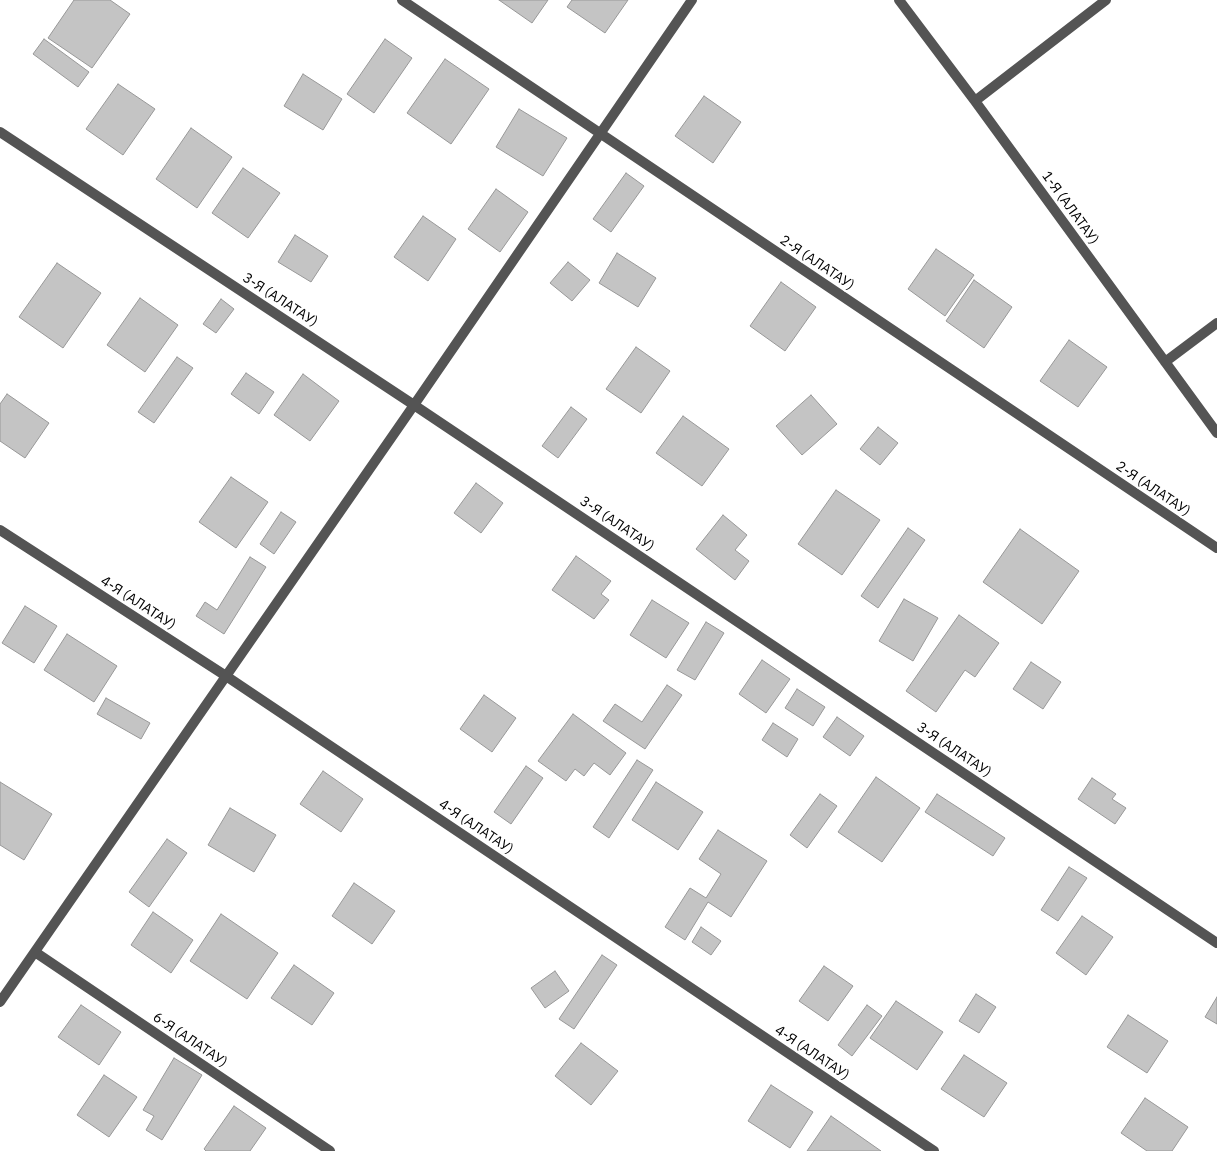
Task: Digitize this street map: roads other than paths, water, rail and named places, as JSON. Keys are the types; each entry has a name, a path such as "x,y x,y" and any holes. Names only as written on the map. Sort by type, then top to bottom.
{"street":[{"name":"2-Я (АЛАТАУ)","path":"402,0 1217,548"},
{"path":"0,1002 692,0"},
{"name":"1-Я (АЛАТАУ)","path":"899,0 1217,432"},
{"path":"975,101 1106,0"},
{"name":"3-Я (АЛАТАУ)","path":"0,132 414,405 1217,943"},
{"path":"1165,362 1217,324"},
{"name":"4-Я (АЛАТАУ)","path":"0,530 226,676 934,1151"},
{"name":"6-Я (АЛАТАУ)","path":"35,952 330,1151"}]}
